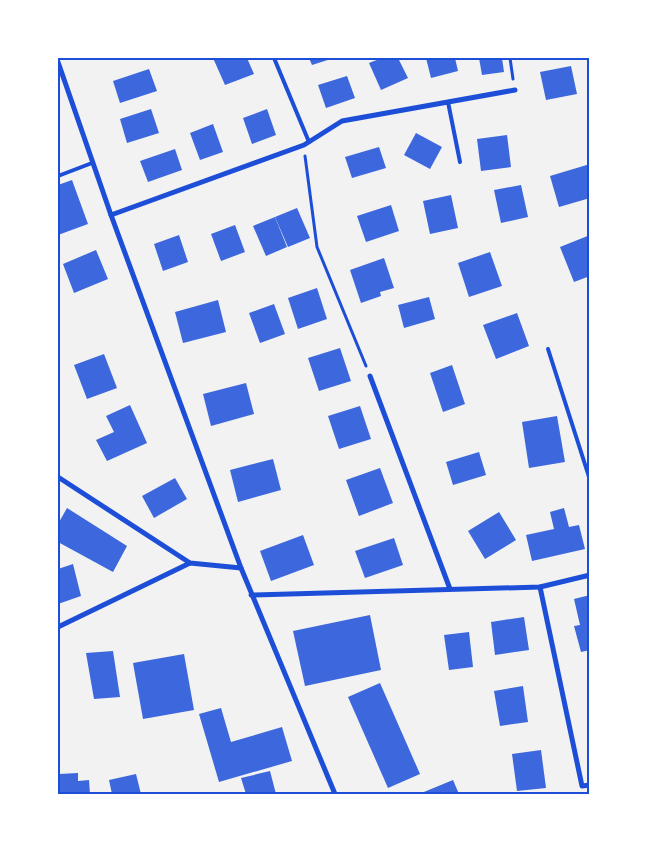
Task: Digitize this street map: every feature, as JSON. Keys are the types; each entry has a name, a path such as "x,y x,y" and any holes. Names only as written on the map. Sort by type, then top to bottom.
{"street":[{"path":"58,62 92,163 251,595 335,794"},
{"path":"111,215 307,144 342,121 515,90"},
{"path":"370,376 450,589"},
{"path":"58,477 190,562 241,568"},
{"path":"58,627 190,562"},
{"path":"251,595 540,587 590,575"},
{"path":"540,587 582,786 590,785"}],"lane":[{"path":"274,58 307,144"},
{"path":"448,102 460,162"},
{"path":"58,176 92,163"},
{"path":"548,349 590,480"}],"path":[{"path":"510,58 515,90"},
{"path":"307,144 317,247 370,376"}],"building":[{"path":"213,58 247,58 254,74 225,85"},
{"path":"309,58 334,58 312,65"},
{"path":"382,58 398,58 408,78 381,90 369,63"},
{"path":"426,58 455,58 458,71 431,78"},
{"path":"479,58 502,58 504,72 482,75"},
{"path":"571,66 577,94 546,100 540,72"},
{"path":"149,69 157,91 120,103 113,81"},
{"path":"347,76 355,98 326,108 318,85"},
{"path":"151,109 159,133 127,143 120,119"},
{"path":"267,109 276,135 252,144 243,118"},
{"path":"213,124 223,152 200,160 190,133"},
{"path":"416,133 442,147 430,169 404,155"},
{"path":"507,135 511,167 481,171 477,139"},
{"path":"379,147 386,168 352,178 345,157"},
{"path":"175,149 182,170 148,182 140,161"},
{"path":"590,164 590,198 559,207 550,176"},
{"path":"72,180 88,224 58,235 58,185"},
{"path":"521,185 528,217 501,223 494,190"},
{"path":"451,195 458,228 430,234 423,201"},
{"path":"391,205 399,231 366,242 357,216"},
{"path":"297,208 310,238 288,247 275,217"},
{"path":"275,217 287,247 266,256 253,226"},
{"path":"235,225 245,252 221,261 211,234"},
{"path":"179,235 188,262 163,271 154,244"},
{"path":"590,235 590,276 574,282 560,247"},
{"path":"96,250 108,279 74,293 63,264"},
{"path":"490,252 502,286 469,297 458,263"},
{"path":"384,258 394,288 380,292 381,296 361,303 350,270"},
{"path":"317,288 327,319 298,329 288,298"},
{"path":"429,297 435,319 404,328 398,305"},
{"path":"218,300 226,332 183,343 175,312"},
{"path":"274,304 285,334 260,343 249,313"},
{"path":"517,313 529,346 496,359 483,325"},
{"path":"340,348 351,381 319,391 308,358"},
{"path":"104,354 117,388 87,399 74,365"},
{"path":"452,365 465,404 443,412 430,373"},
{"path":"246,383 254,414 211,426 203,394"},
{"path":"130,405 147,443 107,461 96,440 114,432 106,416"},
{"path":"360,406 371,439 339,449 328,416"},
{"path":"557,416 565,462 529,468 522,422"},
{"path":"479,452 486,475 453,485 446,462"},
{"path":"273,459 281,490 238,502 230,470"},
{"path":"380,468 393,503 359,516 346,480"},
{"path":"175,478 187,499 154,518 142,496"},
{"path":"67,508 127,546 113,572 58,542 58,524"},
{"path":"564,508 569,527 579,525 585,549 532,561 526,535 554,529 550,512"},
{"path":"499,512 516,540 485,559 468,531"},
{"path":"303,535 314,565 271,581 260,551"},
{"path":"394,538 403,565 365,578 355,551"},
{"path":"73,564 81,596 58,604 58,569"},
{"path":"590,595 590,650 581,652 574,626 580,625 574,599"},
{"path":"370,615 381,670 305,686 293,631"},
{"path":"524,617 529,650 495,655 491,622"},
{"path":"469,632 473,667 449,670 444,635"},
{"path":"113,651 120,697 94,699 86,653"},
{"path":"184,654 194,710 143,719 133,663"},
{"path":"380,683 420,774 388,788 348,697"},
{"path":"523,686 528,722 500,726 494,691"},
{"path":"221,708 231,742 282,727 292,761 219,782 199,714"},
{"path":"541,750 546,788 517,791 512,754"},
{"path":"270,771 276,794 246,794 241,778"},
{"path":"78,773 78,781 89,780 90,794 58,794 59,774"},
{"path":"136,774 141,794 112,794 109,780"},
{"path":"453,780 459,794 419,794"}]}
